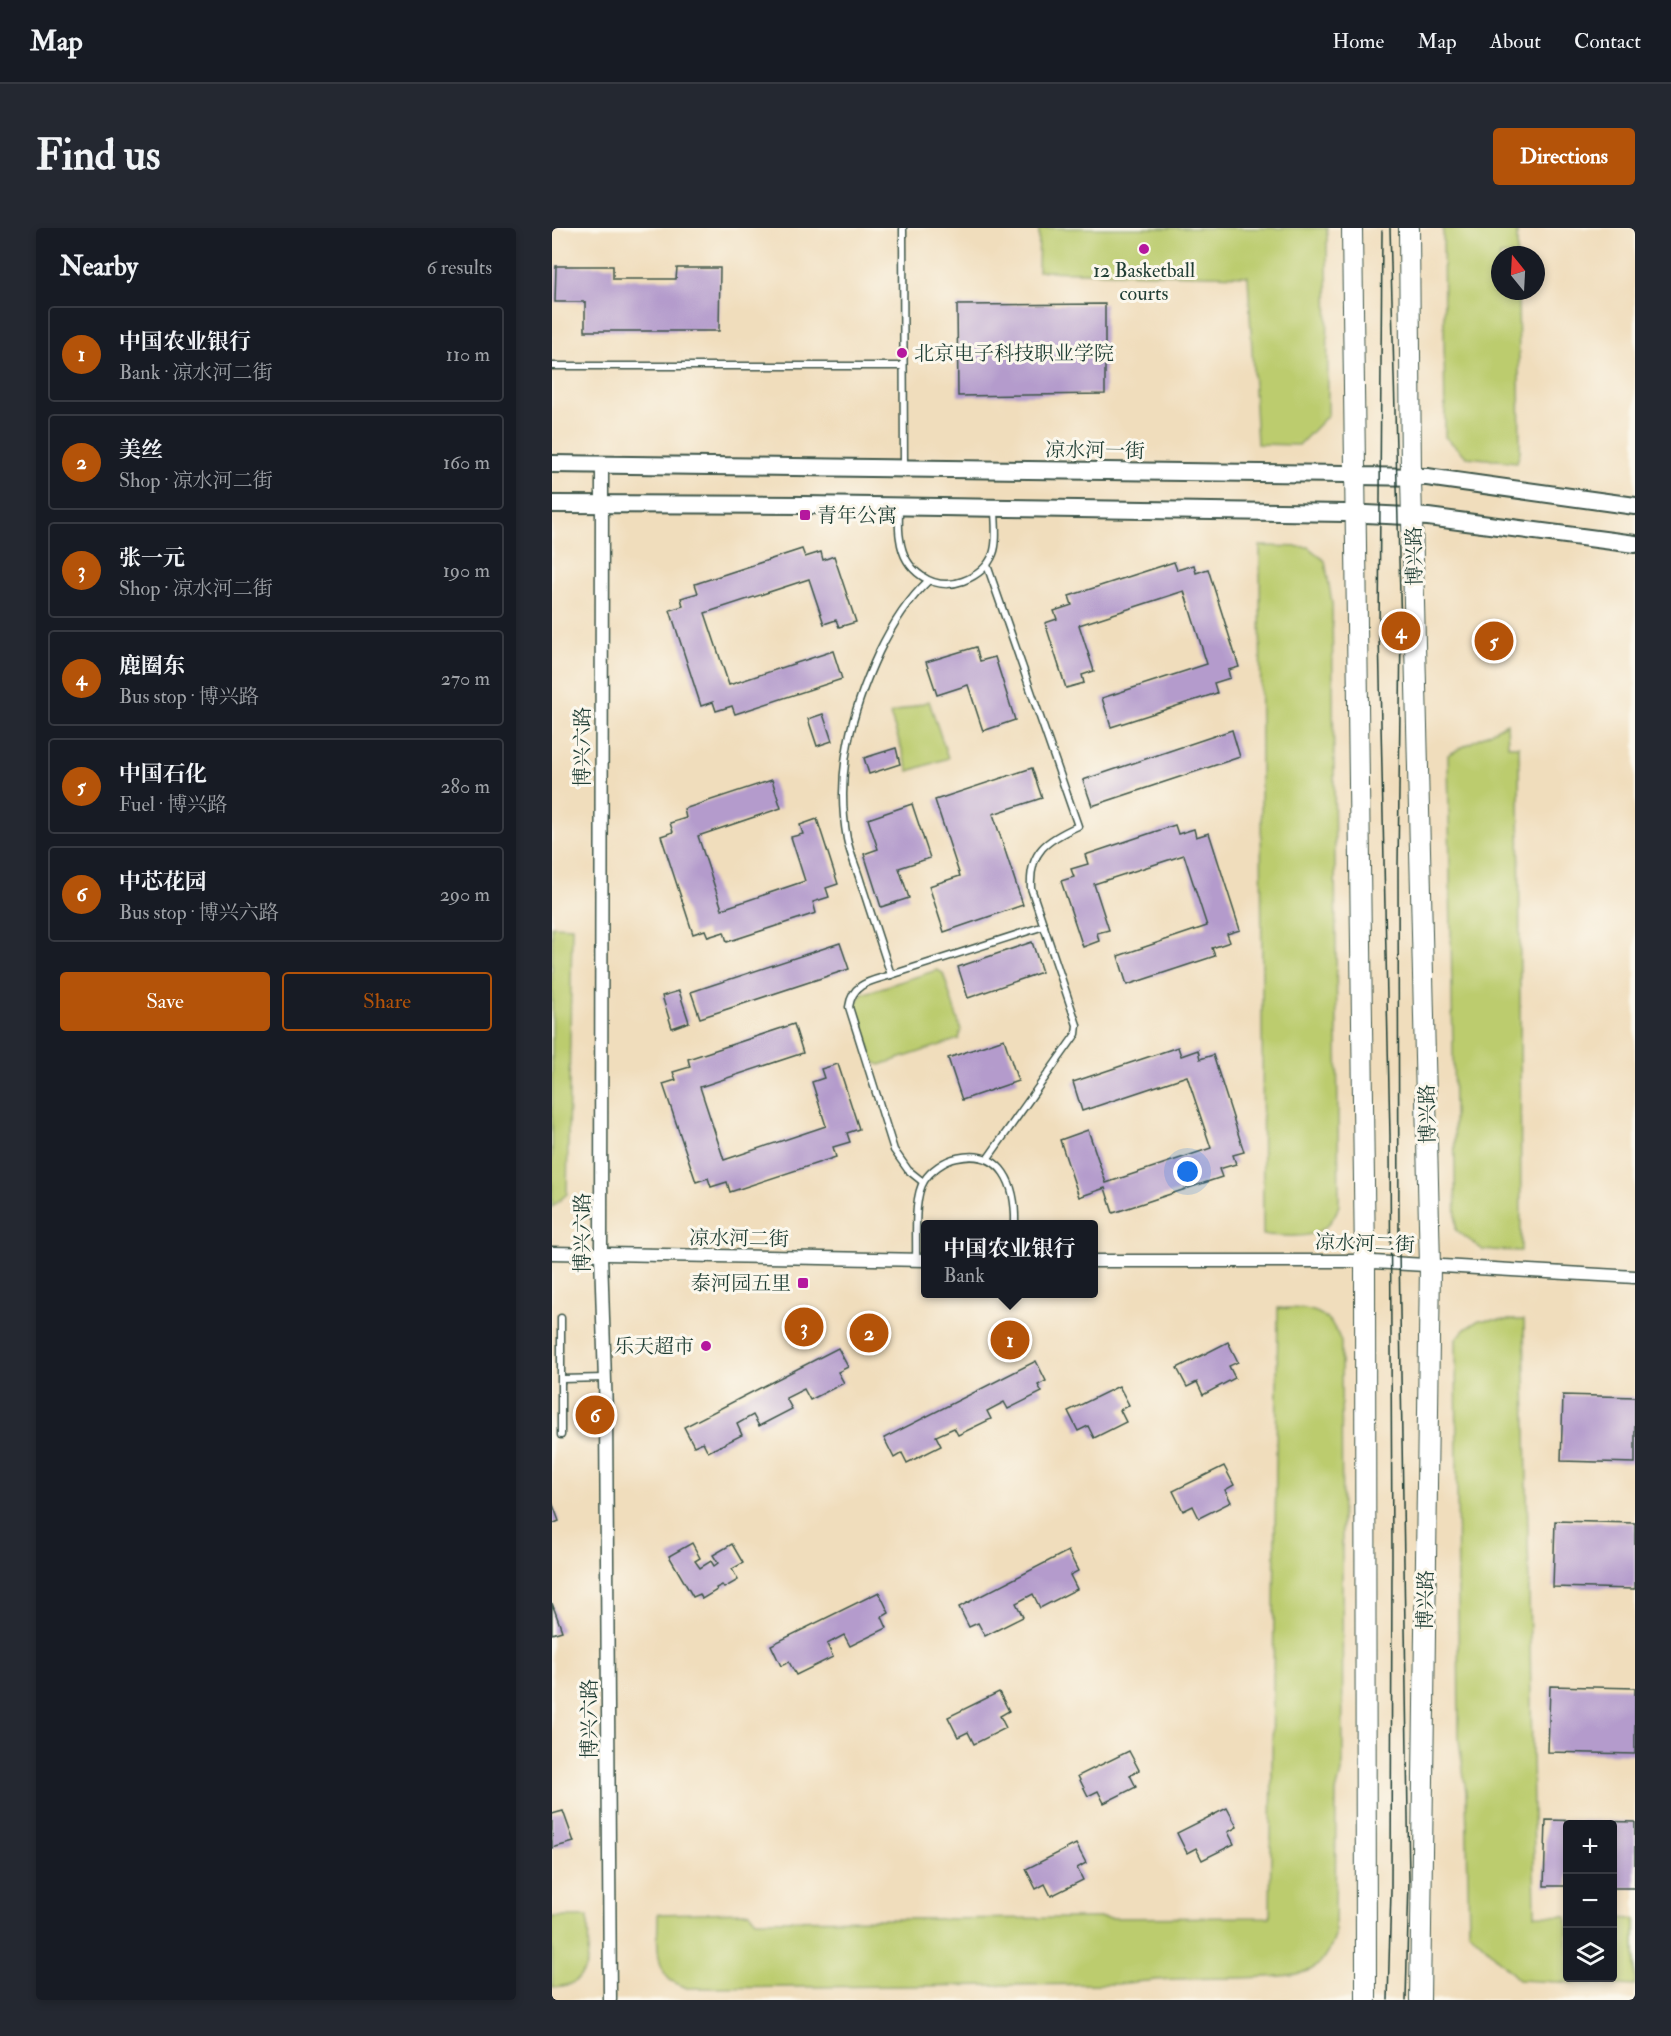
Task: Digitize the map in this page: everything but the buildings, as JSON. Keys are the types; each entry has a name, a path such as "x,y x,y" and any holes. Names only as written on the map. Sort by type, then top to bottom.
{"main road":[{"path":"1352,228 1365,1261 1365,2000"},
{"name":"博兴路","path":"1409,228 1412,478 1430,1265 1420,2000"},
{"name":"凉水河一街","path":"552,464 1427,477 1635,506"},
{"path":"552,504 899,506 1355,513 1413,516 1635,544"}],"street":[{"name":"博兴六路","path":"602,465 601,1255 605,1378 610,2000"},
{"name":"凉水河二街","path":"552,1253 921,1260"},
{"name":"凉水河二街","path":"1098,1261 1365,1261 1635,1276"}],"lane":[{"path":"903,228 904,469"},
{"path":"552,366 903,366"},
{"path":"899,506 902,548 912,566 928,581 942,585 972,577 987,565 994,552 995,508"},
{"path":"987,565 1077,826 1052,837 1040,848 1030,876 1031,888 1077,1025 1076,1034 988,1158"},
{"path":"891,975 847,840 844,765 850,728 875,661 892,626 912,596 928,581"},
{"path":"923,1182 908,1170 894,1150 849,1007 850,995 856,988 891,975 1044,926"},
{"path":"921,1260 918,1199 923,1182 938,1167 952,1159 969,1155 988,1158 1000,1169 1010,1183 1015,1200 1016,1220"},
{"path":"561,1318 561,1435"},
{"path":"562,1379 605,1378"}],"green space":[{"path":"1039,228 1327,228 1328,415 1299,445 1257,444 1248,276 1038,271"},
{"path":"1443,228 1517,228 1517,246 1491,246 1491,300 1518,300 1520,452 1517,462 1467,457 1445,437"},
{"path":"1260,546 1308,547 1325,561 1332,603 1339,1205 1327,1226 1309,1235 1298,1236 1263,1235"},
{"path":"929,701 948,758 909,771 890,714"},
{"path":"1507,723 1508,746 1519,746 1521,1251 1483,1250 1456,1230 1448,755"},
{"path":"552,926 572,927 567,1194 552,1207"},
{"path":"937,970 943,973 961,1030 959,1039 880,1065 874,1062 855,1004 862,994"},
{"path":"1278,1308 1317,1312 1330,1322 1341,1342 1343,1765 1336,1792 1335,1936 1320,1963 1302,1973 1287,1975 1118,1984 687,1988 669,1979 664,1973 659,1957 658,1914 749,1912 756,1920 1270,1917"},
{"path":"1479,1320 1524,1320 1535,1915 1563,1916 1563,1982 1617,1982 1617,1918 1635,1919 1635,1986 1519,1980 1469,1931 1466,1792 1459,1740 1456,1339 1465,1329"},
{"path":"552,1917 588,1917 589,1941 583,1973 566,1985 552,1987"}],"tram line":[{"path":"1390,228 1401,631 1398,867 1399,1249 1409,1879 1406,2000"},
{"path":"1382,231 1379,633 1390,1135 1392,1555 1391,1891 1388,2000"}],"place":[{"name":"12 Basketball courts","path":"1144,249"},
{"name":"北京电子科技职业学院","path":"902,353"},
{"name":"青年公寓","path":"805,515"},
{"name":"鹿圈东","path":"1401,631"},
{"name":"中国石化","path":"1494,641"},
{"name":"泰河园五里","path":"803,1283"},
{"name":"张一元","path":"804,1327"},
{"name":"美丝","path":"869,1333"},
{"name":"中国农业银行","path":"1010,1340"},
{"name":"乐天超市","path":"706,1346"},
{"name":"中芯花园","path":"595,1415"}]}
